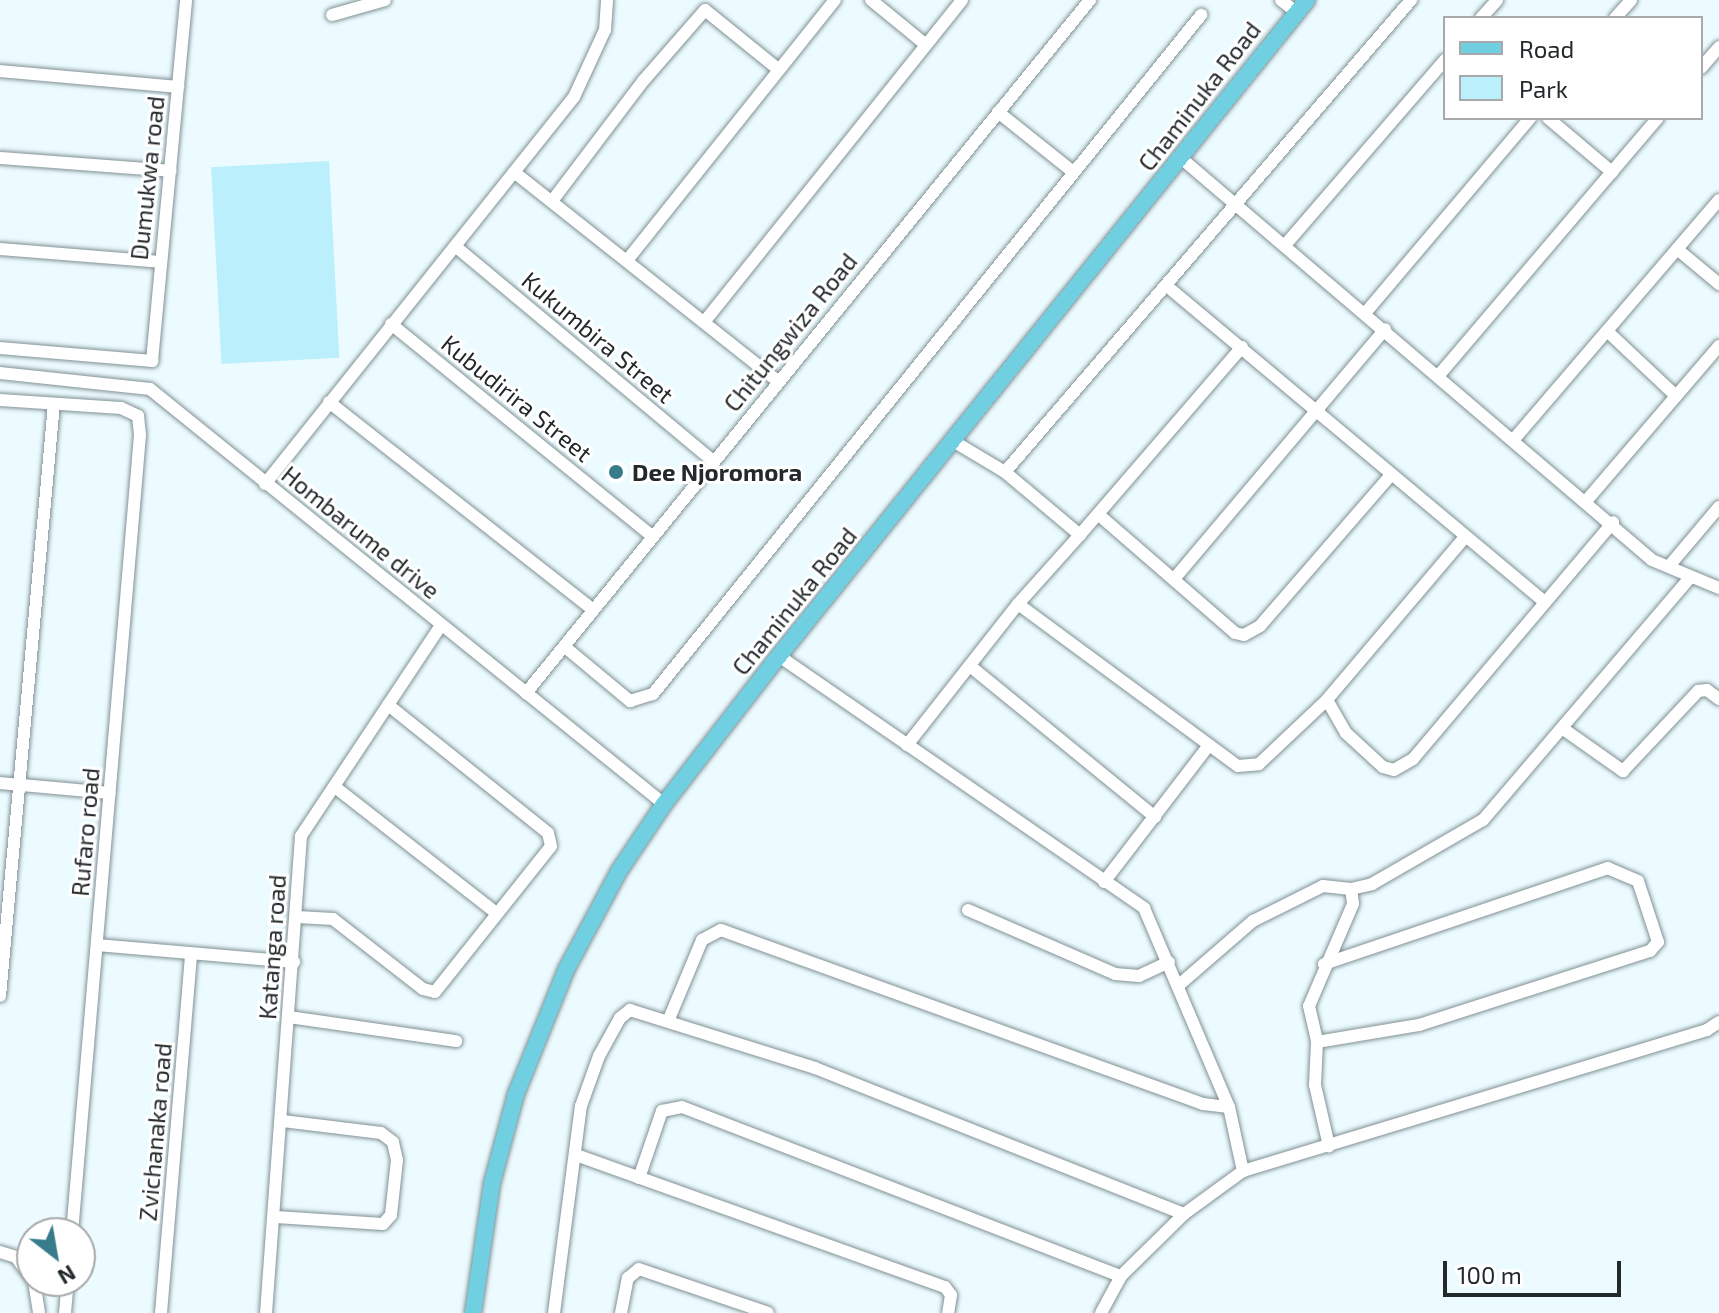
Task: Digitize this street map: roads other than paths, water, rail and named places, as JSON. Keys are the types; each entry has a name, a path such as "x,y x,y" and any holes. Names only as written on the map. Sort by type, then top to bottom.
{"main road":[{"name":"Chaminuka Road","path":"473,1313 492,1183 532,1053 591,919 664,804 779,656 1302,6"}],"street":[{"name":"Dumukwa road","path":"0,348 152,361 186,0"},
{"path":"332,15 385,0"},
{"path":"265,484 574,97 605,30 607,0"},
{"path":"629,258 835,0"},
{"path":"871,0 925,44"},
{"path":"705,321 962,0"},
{"name":"Chitungwiza Road","path":"526,693 1090,0"},
{"path":"1281,0 1302,6"},
{"path":"1005,472 1168,287 1411,0"},
{"path":"1483,16 1497,0"},
{"path":"1617,16 1631,0"},
{"path":"552,201 644,80 705,10 779,70"},
{"path":"565,647 630,701 653,694 1072,171 1201,15"},
{"path":"1703,66 1719,47"},
{"path":"1286,244 1443,62"},
{"path":"0,71 178,87"},
{"path":"998,112 1072,171"},
{"path":"1367,311 1528,120"},
{"path":"1550,120 1612,172"},
{"path":"1439,375 1656,120"},
{"path":"0,158 171,171"},
{"path":"1181,158 1367,311 1613,522 1652,560 1719,588"},
{"path":"514,172 629,258 779,382"},
{"path":"1515,438 1719,200"},
{"name":"Kukumbira Street","path":"455,246 713,461"},
{"path":"0,249 160,262"},
{"path":"1677,249 1719,284"},
{"path":"1168,287 1544,601"},
{"name":"Kubudirira Street","path":"391,324 652,536"},
{"path":"1174,579 1385,329"},
{"path":"1607,331 1676,396"},
{"path":"1587,500 1719,346"},
{"path":"907,745 1018,604 1099,515 1242,347"},
{"name":"Hombarume drive","path":"0,373 150,389 664,804"},
{"path":"0,400 54,404 0,996"},
{"path":"329,402 593,610"},
{"name":"Rufaro road","path":"54,404 121,408 138,416 140,435 73,1217"},
{"path":"953,441 1005,472 1080,535"},
{"path":"1099,515 1235,633 1252,632 1391,475"},
{"path":"1670,565 1719,507"},
{"path":"1327,700 1346,733 1383,767 1403,767 1613,522"},
{"path":"1018,604 1207,748 1238,766 1259,764 1327,700 1465,537"},
{"path":"1179,985 1253,921 1323,886 1351,889 1372,884 1471,830 1690,578"},
{"name":"Katanga road","path":"266,1313 276,1217 301,836 441,625"},
{"path":"779,656 1144,908 1229,1107 1243,1171"},
{"path":"970,666 1155,817"},
{"path":"1562,728 1623,771 1698,691 1707,690 1719,699"},
{"path":"297,917 333,919 423,989 435,992 495,912 548,850 551,839 388,705"},
{"path":"1104,882 1207,748"},
{"path":"0,783 110,793"},
{"path":"335,787 495,912"},
{"path":"1317,1042 1419,1025 1650,951 1658,942 1638,881 1608,868 1324,964"},
{"path":"1329,1146 1315,1085 1317,1042 1310,999 1353,904 1351,889"},
{"path":"968,910 1115,974 1139,976 1169,962"},
{"path":"669,1019 702,940 721,930 1203,1104 1229,1107"},
{"path":"97,945 294,962"},
{"name":"Zvichanaka road","path":"161,1313 191,955"},
{"path":"554,1313 586,1086 620,1018 636,1010 815,1068 1184,1214"},
{"path":"289,1017 456,1041"},
{"path":"1101,1313 1121,1276 1184,1214 1243,1171 1707,1030 1719,1022"},
{"path":"639,1178 662,1111 682,1107 1121,1276"},
{"path":"276,1217 383,1224 391,1215 397,1160 393,1142 381,1133 283,1121"},
{"path":"576,1155 945,1287 951,1295 948,1313"},
{"path":"621,1313 628,1278 639,1269 768,1313"}],"place":[{"name":"Dee Njoromora","path":"616,472"}]}
